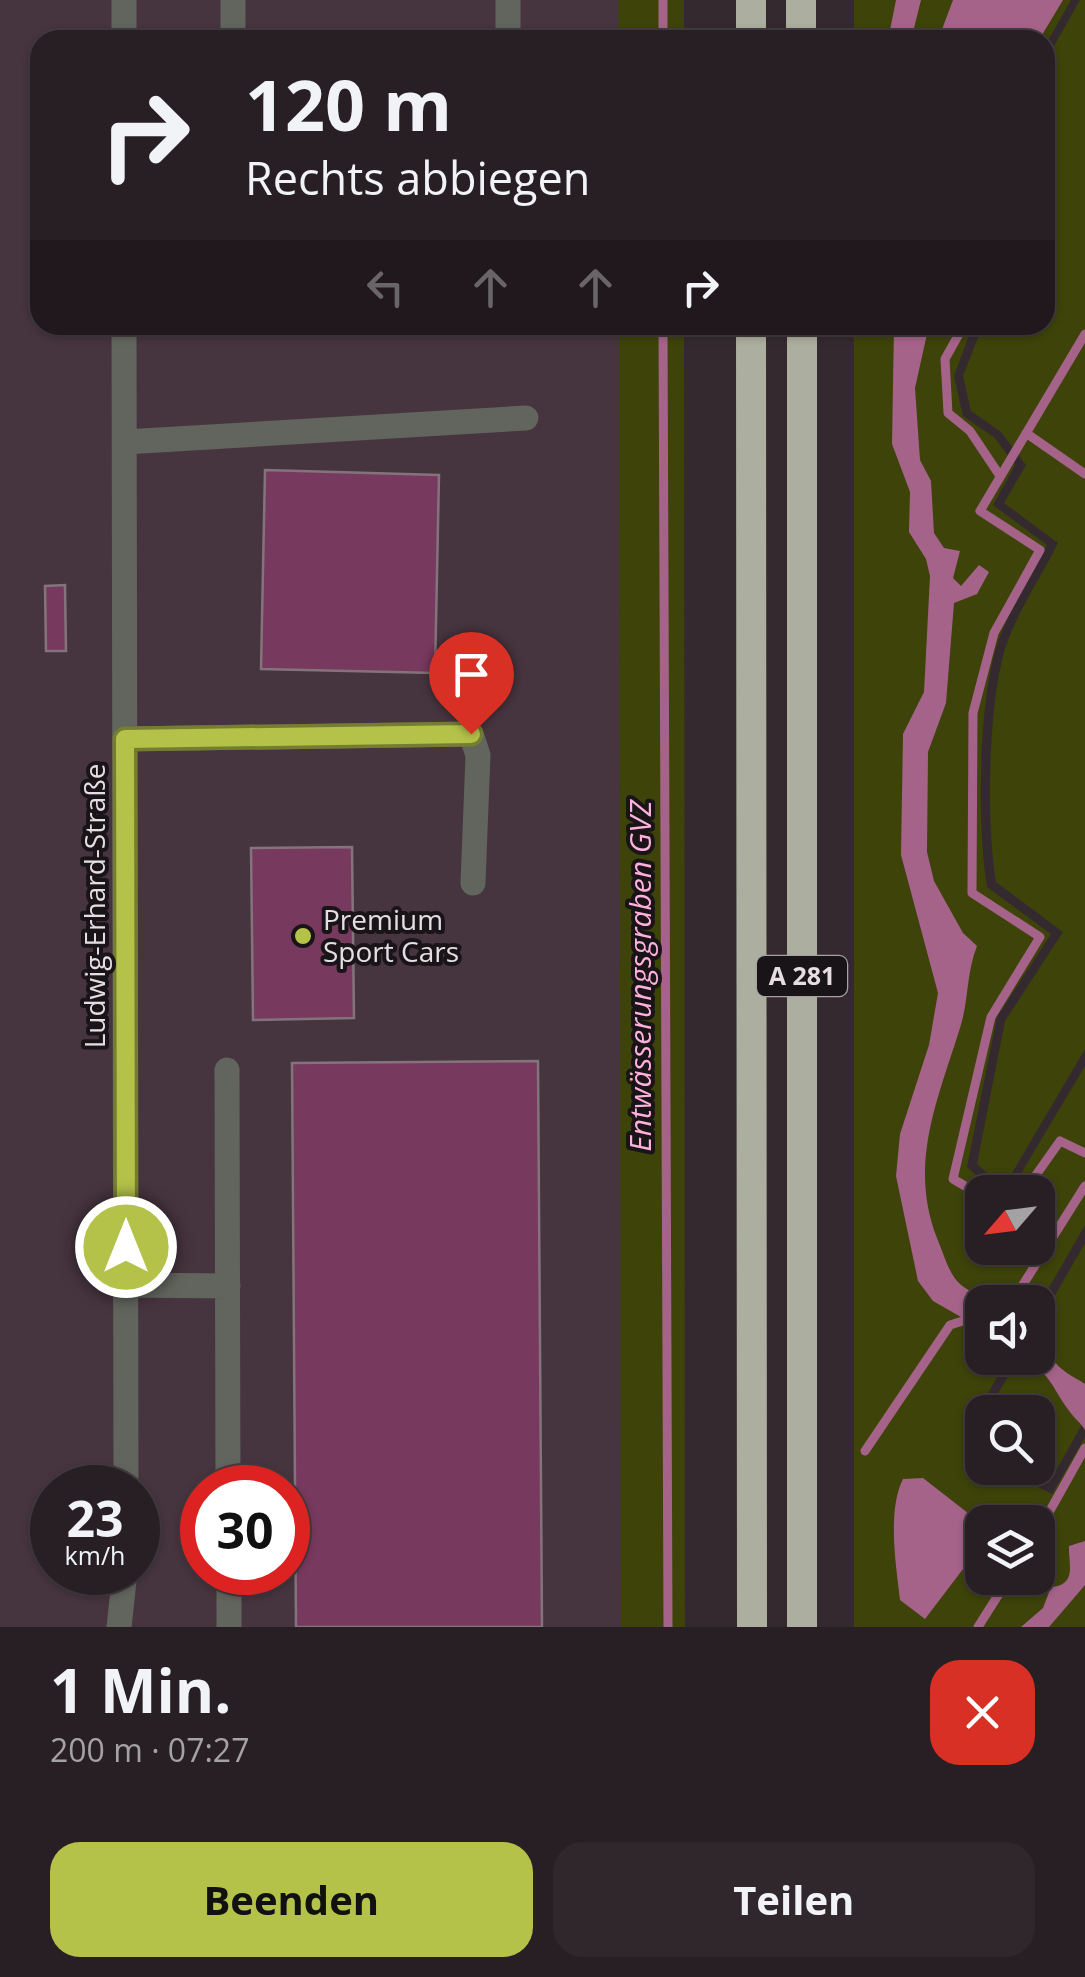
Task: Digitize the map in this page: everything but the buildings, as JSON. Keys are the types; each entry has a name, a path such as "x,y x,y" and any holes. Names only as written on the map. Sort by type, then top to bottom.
{"highway":[{"path":"751,0 751,30"},
{"path":"801,0 801,30"},
{"name":"A 281","path":"751,335 752,1627"},
{"name":"A 281","path":"802,335 802,1627"}],"street":[{"path":"124,0 124,30"},
{"path":"233,0 233,30"},
{"path":"508,0 508,30"},
{"name":"Ludwig-Erhard-Straße","path":"124,335 126,1465"},
{"path":"125,442 526,418"},
{"path":"125,739 471,734 478,755 473,883"},
{"path":"227,1070 228,1465"},
{"path":"126,1286 228,1286"},
{"path":"119,1627 123,1595"},
{"path":"129,1595 132,1627"},
{"path":"229,1595 229,1627"}],"shaded area":[{"path":"0,0 619,0 619,30 30,30 30,335 620,335 622,1627 0,1627"},
{"path":"896,0 921,0 914,30 890,30"},
{"path":"953,0 1063,0 1045,30 942,30"},
{"path":"894,335 927,335 915,388 920,460 931,481 934,533 944,548 960,551 953,578 961,586 979,565 989,572 977,594 954,603 946,703 928,752 927,852 934,881 963,933 977,946 963,1018 929,1132 925,1184 937,1238 952,1273 965,1288 965,1319 933,1301 918,1281 896,1176 900,1134 929,1045 938,993 901,855 903,734 924,692 930,576 926,559 909,532 910,492 892,444"},
{"path":"1055,1363 1085,1384 1085,1430 1070,1412 1045,1375 1055,1375"},
{"path":"923,1478 965,1511 965,1566 925,1619 900,1600 894,1538 895,1506 903,1479"},
{"path":"1085,1541 1085,1585 1049,1627 1021,1627 1043,1608 1048,1595 1055,1595 1055,1586 1068,1577 1069,1546"}],"green space":[{"path":"618,0 684,0 684,30 619,30"},
{"path":"854,0 1071,0 1054,30 854,30"},
{"path":"1080,0 1085,0 1085,1049 1011,1175 990,1175 977,1164 1005,1021 1063,932 996,882 990,797 995,698 1006,646 1058,543 1004,503 1026,465 1001,432 971,411 963,376 979,335 1055,335 1055,44"},
{"path":"619,335 684,335 685,1627 621,1627"},
{"path":"854,335 969,335 954,376 963,416 995,438 1015,465 993,505 1047,545 998,642 986,696 981,763 987,887 1051,934 997,1017 967,1167 976,1175 965,1175 965,1265 1055,1265 1055,1175 1020,1175 1085,1066 1085,1225 1051,1285 965,1285 965,1375 998,1375 987,1395 965,1395 965,1485 1034,1485 1052,1494 1085,1437 1085,1627 854,1627"},
{"path":"1085,1243 1085,1419 1055,1472 1055,1395 997,1395 1009,1375 1055,1375 1055,1295"}],"waterway":[{"name":"Entwässerungsgraben GVZ","path":"663,0 663,30"},
{"path":"965,1186 953,1179 991,1017 1040,937 972,893 973,713 994,633 1040,550 980,511 1085,334"},
{"name":"Entwässerungsgraben GVZ","path":"663,335 668,1627"},
{"path":"958,335 945,359 948,413 970,431 1000,476"},
{"path":"1026,433 1085,474"},
{"path":"1036,1175 1060,1141 1085,1153"},
{"path":"1023,1285 1085,1186"},
{"path":"865,1451 950,1325 965,1320"},
{"path":"1053,1505 1085,1448"},
{"path":"978,1627 998,1595"}],"place":[{"name":"Premium Sport Cars","path":"303,936"}],"route":[{"path":"126,1247 125,739 471,734"}]}
